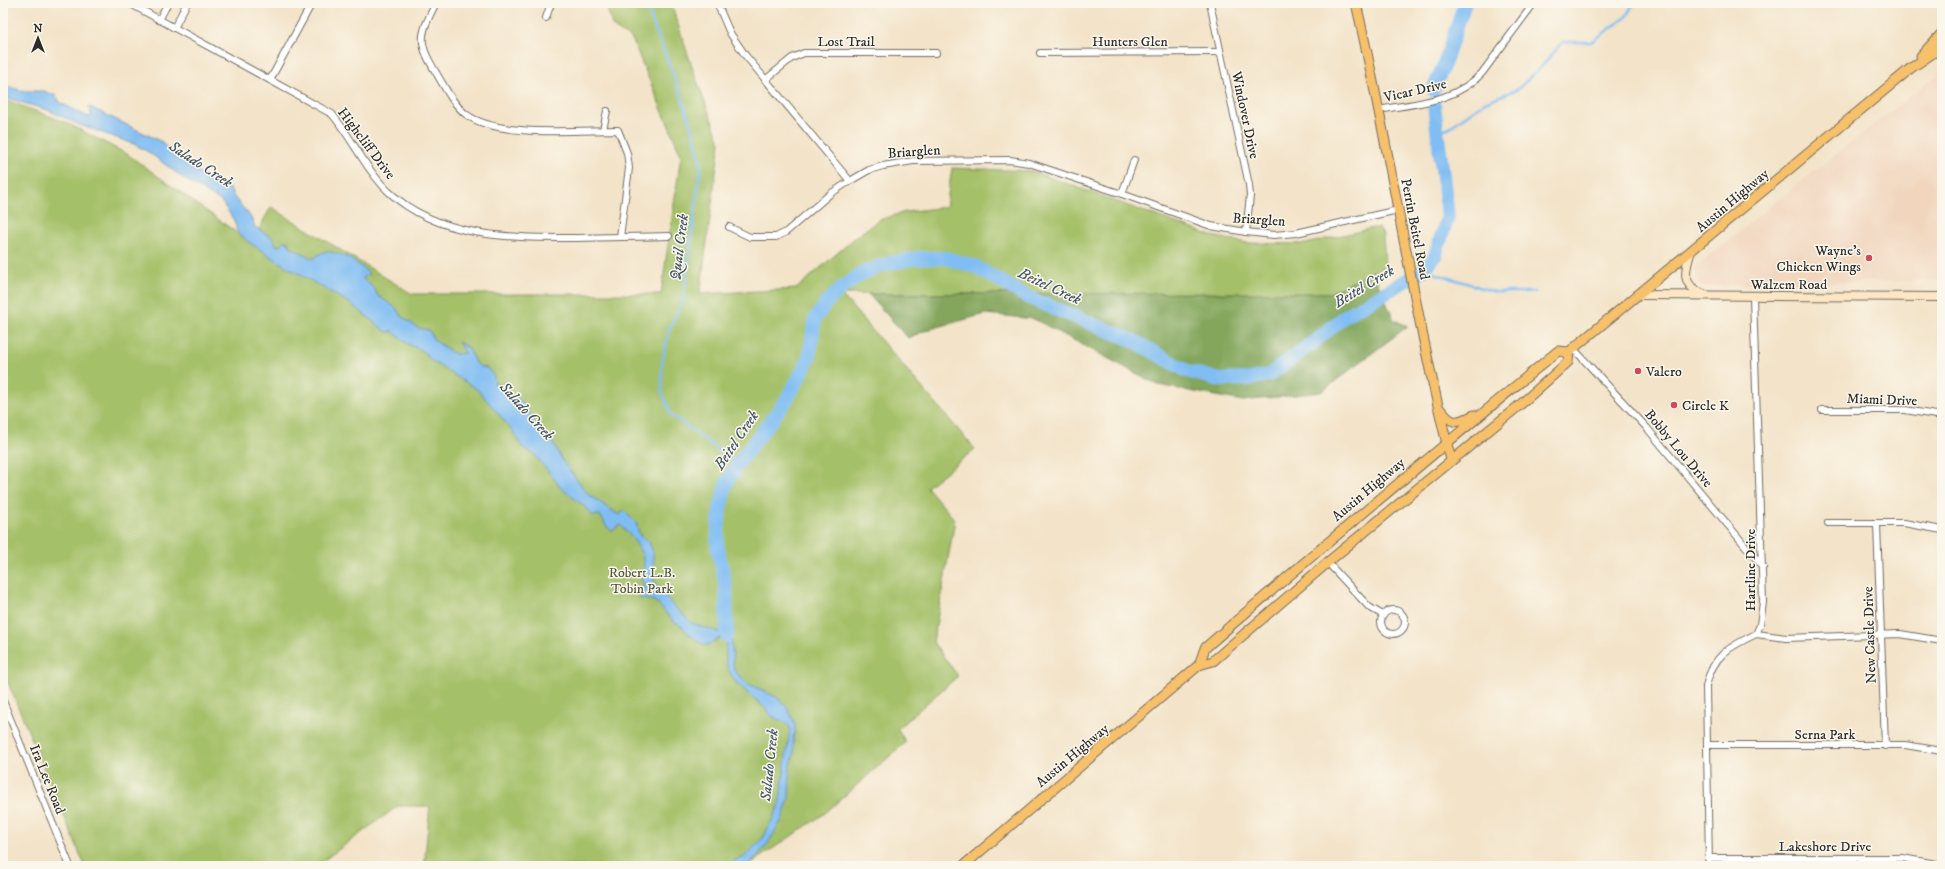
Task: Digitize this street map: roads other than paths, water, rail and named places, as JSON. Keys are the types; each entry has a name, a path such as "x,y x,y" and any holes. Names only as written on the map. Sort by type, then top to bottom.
{"main road":[{"name":"Perrin Beitel Road","path":"1356,3 1379,110 1405,249 1451,460"},
{"name":"Austin Highway","path":"1911,68 1942,33"},
{"name":"Austin Highway","path":"1199,665 1205,648 1299,566 1446,442 1558,351 1571,350 1911,68 1942,47"},
{"path":"1691,251 1686,271 1686,280 1693,289 1707,296"},
{"name":"Walzem Road","path":"1637,295 1753,297 1942,297"},
{"name":"Austin Highway","path":"963,866 1199,665 1213,661 1451,460 1521,404 1568,362 1571,350"},
{"path":"1439,408 1447,418 1453,422 1459,422 1484,411"}],"street":[{"name":"Highcliff Drive","path":"129,3 332,114 344,128 375,175 388,190 402,203 435,221 464,230 500,236 540,238 669,236"},
{"path":"159,20 168,3"},
{"path":"174,28 187,3"},
{"path":"270,80 312,3"},
{"path":"436,3 424,28 422,41 424,53 453,100 468,115 484,123 508,129 618,130 628,160 620,237"},
{"path":"546,18 551,3"},
{"path":"717,3 730,33 745,55 850,181"},
{"name":"Windover Drive","path":"1210,3 1249,185 1250,196 1246,232"},
{"name":"Vicar Drive","path":"1379,110 1440,98 1464,89 1474,82 1534,3"},
{"name":"Hunters Glen","path":"1040,53 1220,52"},
{"name":"Lost Trail","path":"765,80 792,58 804,53 936,53"},
{"path":"604,130 607,111"},
{"name":"Briarglen","path":"729,227 750,237 776,237 786,232 830,194 868,170 898,163 1010,160 1048,168 1211,226 1246,232 1274,235 1296,234 1398,210"},
{"path":"1122,194 1134,160"},
{"name":"Hartline Drive","path":"1753,297 1763,567 1762,617 1756,634"},
{"name":"Bobby Lou Drive","path":"1571,350 1647,428 1763,567"},
{"name":"Miami Drive","path":"1822,410 1905,410 1942,416"},
{"path":"1828,524 1904,523 1942,530"},
{"name":"New Castle Drive","path":"1877,524 1885,746"},
{"path":"1328,563 1369,607 1383,615"},
{"path":"1392,610 1399,611 1404,616 1404,628 1398,633 1394,634 1386,632 1381,625 1383,615 1392,610"},
{"path":"1709,866 1706,686 1713,665 1719,656 1732,645 1756,634 1786,638 1900,634 1942,641"},
{"name":"Ira Lee Road","path":"3,701 70,866"},
{"name":"Serna Park","path":"1707,745 1905,745 1942,751"},
{"name":"Lakeshore Drive","path":"1708,858 1902,858 1942,865"}],"water":[{"name":"Salado Creek","path":"3,85 23,91 44,91 56,96 61,103 88,117 92,115 88,107 90,107 162,142 173,156 183,162 188,162 192,169 230,189 235,199 250,216 255,227 273,238 276,245 280,246 284,241 288,242 291,247 311,258 315,258 323,252 331,252 349,258 361,266 369,274 363,279 375,289 377,295 396,308 401,316 418,328 429,330 434,340 455,354 465,353 458,342 469,348 474,361 481,367 487,368 494,376 495,384 502,389 502,394 510,397 517,397 519,399 528,412 532,422 551,439 562,460 588,494 617,514 620,515 623,510 636,523 640,536 649,541 653,552 654,582 672,604 693,624 731,636 734,670 747,683 778,698 787,707 795,724 795,733 793,737 794,755 790,766 789,799 782,820 767,845 748,866 729,866 735,860 743,858 763,838 779,806 790,728 784,722 772,716 733,678 727,663 727,640 725,638 720,638 707,645 704,645 692,637 679,624 675,623 655,601 639,598 645,588 641,579 644,564 640,549 626,530 620,525 612,531 606,526 600,515 593,516 584,506 563,490 535,455 522,447 512,430 478,390 430,360 423,351 408,344 391,330 390,333 385,331 351,304 287,267 247,241 237,231 234,220 221,201 186,180 150,153 134,144 80,125 48,110 3,97"}],"waterway":[{"name":"Quail Creek","path":"645,3 684,103 701,165 683,301 669,329 662,363 662,392 671,415 738,464"},
{"name":"Beitel Creek","path":"1433,90 1445,62 1465,3"},
{"path":"1437,132 1450,127 1485,102 1518,89 1542,66 1563,42 1591,42 1625,18 1634,3"},
{"name":"Beitel Creek","path":"727,636 726,588 717,544 720,510 726,484 738,464 785,402 809,358 815,319 827,302 843,287 861,274 883,265 916,258 946,258 976,267 1029,298 1134,341 1187,371 1220,380 1250,379 1269,375 1314,342 1345,316 1424,270 1435,256 1448,216 1434,105"},
{"path":"1424,270 1495,292 1535,292"}],"place":[{"name":"Wayne's Chicken Wings","path":"1869,258"},
{"name":"Valero","path":"1638,371"},
{"name":"Circle K","path":"1674,405"}],"park label":[{"name":"Robert L.B. Tobin Park","path":"642,580"}]}
